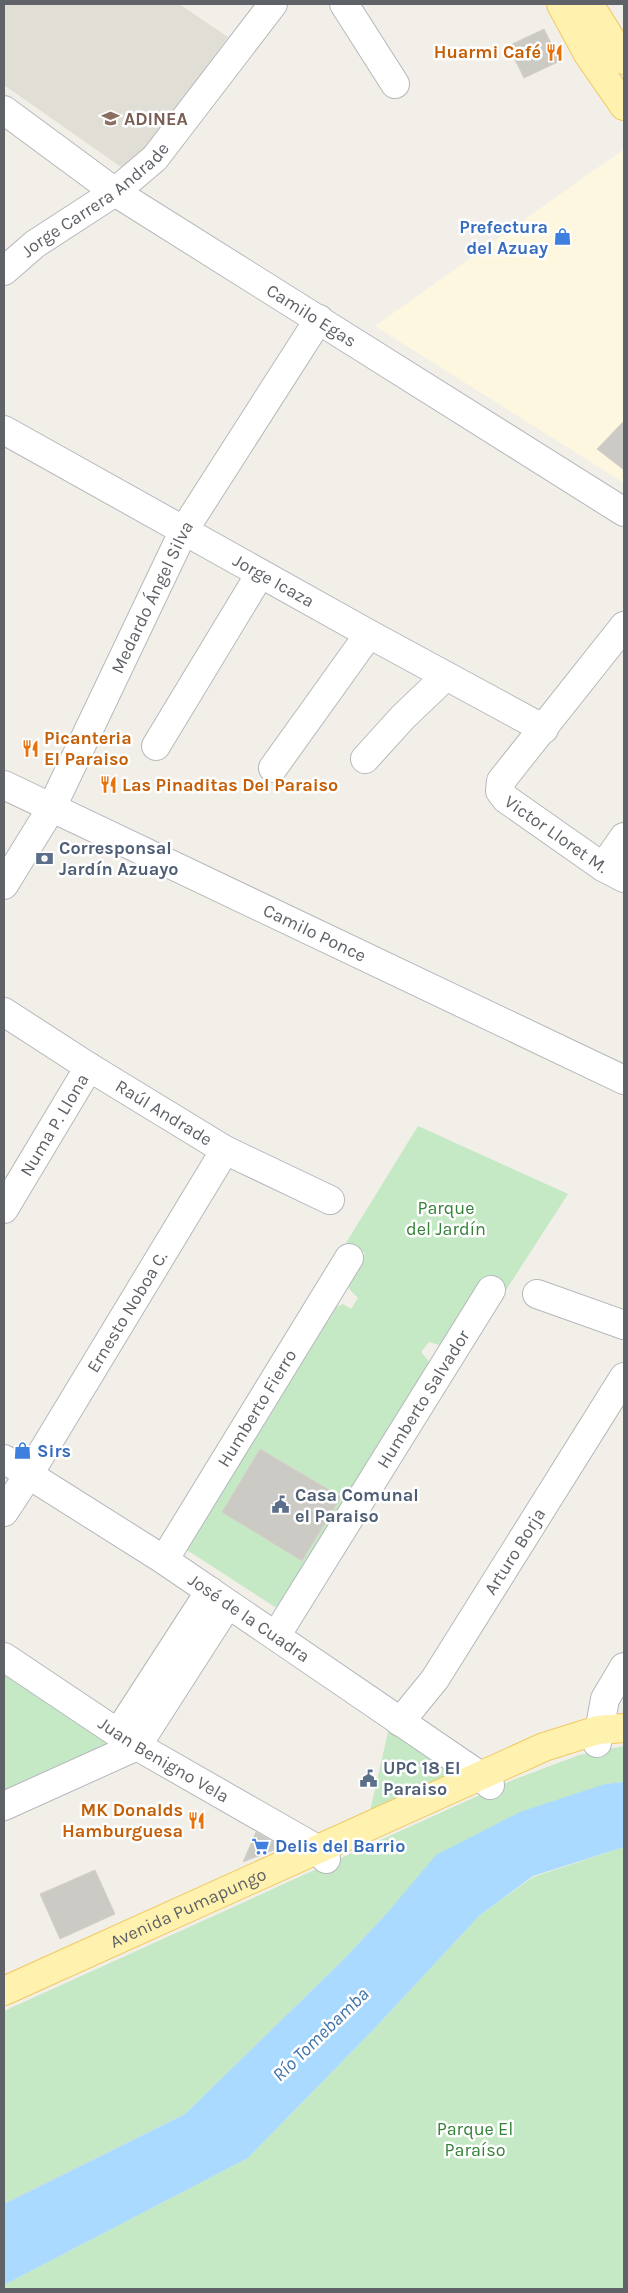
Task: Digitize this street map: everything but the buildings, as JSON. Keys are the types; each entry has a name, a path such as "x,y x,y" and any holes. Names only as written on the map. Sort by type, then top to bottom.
{"main road":[{"path":"561,4 588,54 624,106"},
{"path":"589,4 624,60"},
{"name":"Avenida Pumapungo","path":"4,1991 321,1854 485,1780 544,1747 597,1737 624,1728"}],"street":[{"name":"Jorge Carrera Andrade","path":"4,271 35,244 115,192 155,158 273,4"},
{"path":"344,4 395,84"},
{"name":"Camilo Egas","path":"4,110 115,192 624,512"},
{"name":"Medardo Ángel Silva","path":"4,885 52,807 184,530 319,319"},
{"name":"Jorge Icaza","path":"4,430 260,574 544,729"},
{"path":"156,746 260,574"},
{"path":"274,768 369,634"},
{"path":"544,729 620,642"},
{"path":"365,759 403,717 446,676"},
{"name":"Victor Lloret M.","path":"544,729 502,781 500,791 506,799 613,872"},
{"name":"Camilo Ponce","path":"4,784 624,1080"},
{"path":"613,872 624,837"},
{"name":"Raúl Andrade","path":"4,1012 89,1067 225,1150 330,1200"},
{"name":"Numa P. Llona","path":"4,1209 89,1067"},
{"name":"Ernesto Noboa C.","path":"4,1512 29,1474 225,1150"},
{"name":"Humberto Fierro","path":"164,1560 349,1258"},
{"name":"Humberto Salvador","path":"276,1636 491,1290"},
{"path":"537,1294 624,1325"},
{"name":"Arturo Borja","path":"400,1722 435,1679 624,1377"},
{"name":"José de la Cuadra","path":"4,1459 164,1560 485,1780"},
{"path":"4,1806 127,1740 219,1597"},
{"name":"Juan Benigno Vela","path":"4,1657 127,1740 321,1854"},
{"path":"597,1737 605,1699 624,1667"}],"shaded area":[{"name":"ADINEA","path":"4,4 179,4 228,37 143,152 121,167 4,85"},
{"name":"Prefectura del Azuay","path":"624,149 624,483 375,326"}],"green space":[{"name":"Parque del Jardín","path":"418,1126 568,1194 506,1290 486,1280 446,1343 439,1345 429,1342 421,1352 428,1360 431,1368 279,1606 275,1607 187,1550 185,1545 333,1308 343,1304 351,1309 358,1298 350,1290 348,1284 365,1253 346,1243"},
{"path":"4,1672 115,1741 4,1796"},
{"path":"391,1719 457,1772 370,1811"},
{"path":"624,1746 624,1782 605,1784 387,1913 344,1959 185,2114 4,2204 4,2011 513,1780 579,1755"},
{"name":"Parque El Paraíso","path":"624,1847 624,2289 4,2289 4,2285 248,2158 373,2030 480,1915 533,1877"}],"water":[{"name":"Río Tomebamba","path":"624,1782 624,1847 533,1876 480,1915 373,2030 248,2158 4,2285 4,2204 185,2114 344,1959 387,1913 436,1855 520,1812 605,1784"}],"place":[{"name":"Huarmi Café","path":"555,52"},
{"name":"ADINEA","path":"110,119"},
{"name":"Prefectura del Azuay","path":"562,237"},
{"name":"Picanteria El Paraiso","path":"30,748"},
{"name":"Las Pinaditas Del Paraiso","path":"108,785"},
{"name":"Corresponsal Jardín Azuayo","path":"45,858"},
{"name":"Sirs","path":"23,1451"},
{"name":"Casa Comunal el Paraiso","path":"281,1505"},
{"name":"UPC 18 El Paraiso","path":"369,1778"},
{"name":"MK Donalds Hamburguesa","path":"197,1820"},
{"name":"Delis del Barrio","path":"261,1846"}]}
